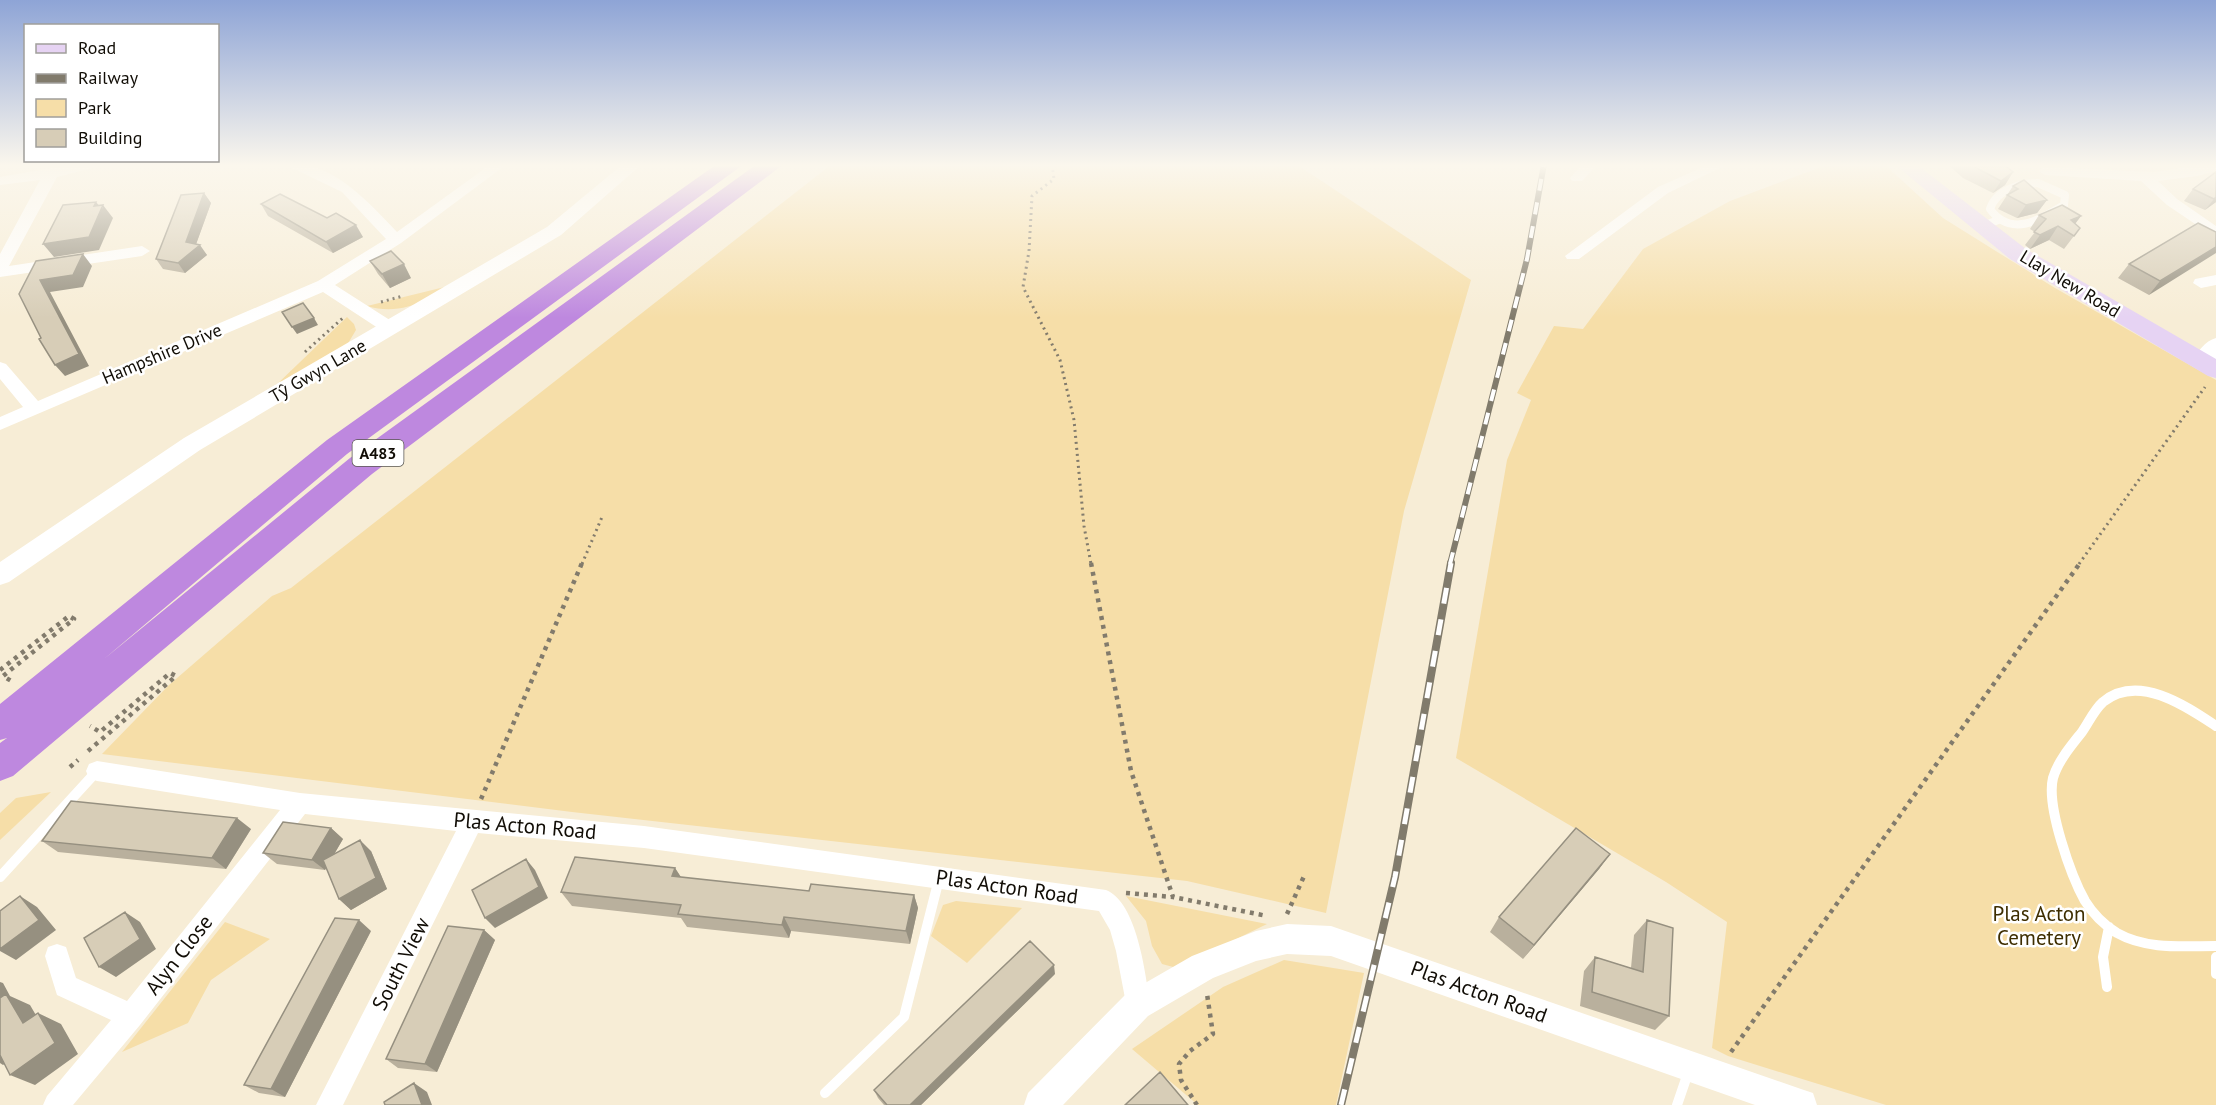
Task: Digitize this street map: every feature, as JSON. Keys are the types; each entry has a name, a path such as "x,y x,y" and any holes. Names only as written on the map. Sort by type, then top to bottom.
{"highway":[{"name":"A483","path":"6,719 337,447 660,216"},
{"name":"A483","path":"0,765 361,466 702,216"},
{"name":"A483","path":"0,777 70,706"}],"main road":[{"name":"Llay New Road","path":"1978,216 1989,223 2018,254 2211,364"}],"street":[{"path":"0,270 29,216"},
{"path":"373,216 396,240"},
{"name":"Hampshire Drive","path":"0,424 324,285 396,240 429,216"},
{"name":"Tŷ Gwyn Lane","path":"0,575 192,444 554,231 572,216"},
{"path":"1573,256 1629,216"},
{"path":"2191,216 2216,233"},
{"path":"0,270 142,251"},
{"path":"324,285 390,328"},
{"path":"0,368 34,408"},
{"name":"Plas Acton Road","path":"97,771 300,803 472,822 644,837 1106,901"},
{"name":"Alyn Close","path":"56,1105 131,1016 300,803"},
{"name":"South View","path":"329,1105 472,822"},
{"path":"1106,901 1121,922 1130,953 1137,1005"},
{"name":"Plas Acton Road","path":"1040,1105 1137,1005 1203,967 1257,946 1287,939 1331,941 1801,1105"},
{"path":"57,956 66,986 131,1016"}],"lane":[{"path":"1990,216 1989,223 2026,224 2044,216"},
{"path":"2216,726 2184,704 2157,694 2126,691 2106,699 2059,763 2052,784 2054,807 2073,878 2082,898 2097,918 2119,934 2154,945 2216,946"},
{"path":"0,877 97,771"},
{"path":"825,1093 903,1017 939,877"},
{"path":"2107,987 2103,957 2109,927"},
{"path":"2216,957 2216,975"},
{"path":"1677,1105 1702,1072"}],"path":[{"path":"1031,216 1029,251 1023,288 1060,360 1074,420 1084,526 1131,771 1173,897"},
{"path":"1702,1072 2211,364"},
{"path":"472,822 542,652 602,517"},
{"path":"0,670 69,616 74,619 3,675"},
{"path":"70,767 176,676 170,673 100,732"},
{"path":"1287,939 1287,913 1305,874"},
{"path":"1106,901 1122,892 1173,897 1278,918 1287,939"},
{"path":"1197,1105 1179,1080 1177,1069 1182,1056 1213,1034 1203,967"}],"green space":[{"path":"766,216 1374,216 1471,280 1404,511 1326,913 1187,881 572,812 102,754 169,685 272,596 291,588"},
{"name":"Plas Acton Cemetery","path":"1704,216 1940,216 2055,288 2216,380 2216,1105 1886,1105 1728,1056 1712,1048 1727,922 1666,882 1456,758 1507,460 1531,400 1517,393 1554,326 1583,329 1643,249"},
{"path":"465,282 418,304 406,307 380,309 367,306"},
{"path":"347,317 356,330 347,345 274,387"},
{"path":"51,792 0,840 0,813 16,798"},
{"path":"1126,896 1267,924 1177,968 1162,964 1152,946 1146,921"},
{"path":"956,901 1022,908 967,963 931,936 943,905"},
{"path":"225,922 270,939 211,980 188,1023 122,1052"},
{"path":"1284,960 1364,973 1336,1105 1198,1105 1132,1049 1223,987"}],"building":[{"path":"58,216 98,216 89,237 43,244"},
{"path":"173,216 196,216 186,242 200,245 178,263 156,259"},
{"path":"281,216 322,216 327,218 340,216 356,225 326,242"},
{"path":"2040,216 2080,216 2071,220 2080,228 2074,236 2058,226 2040,235 2034,232 2046,219"},
{"path":"2198,223 2216,232 2216,247 2160,281 2129,264"},
{"path":"391,251 404,264 382,274 370,261"},
{"path":"83,254 73,275 40,280 79,354 55,365 39,339 41,338 19,294 36,261"},
{"path":"303,303 314,318 292,327 282,312"},
{"path":"71,801 237,818 212,858 42,841"},
{"path":"283,822 331,828 312,860 263,853"},
{"path":"1576,828 1610,854 1534,945 1499,917"},
{"path":"360,840 376,878 339,899 323,860"},
{"path":"575,857 675,868 672,876 809,891 811,884 914,895 906,931 784,917 782,925 678,914 681,905 561,892"},
{"path":"526,859 539,887 485,918 472,890"},
{"path":"20,896 39,920 0,949 0,911"},
{"path":"125,912 140,939 99,967 84,938"},
{"path":"335,918 359,920 271,1089 244,1085"},
{"path":"1647,920 1673,928 1669,1016 1592,992 1595,957 1643,972"},
{"path":"448,926 484,930 425,1064 386,1059"},
{"path":"1030,941 1054,965 910,1105 887,1105 874,1090"},
{"path":"6,994 23,1023 38,1013 55,1043 10,1075 0,1055 0,998"},
{"path":"1160,1072 1188,1105 1125,1105"},
{"path":"414,1083 422,1105 385,1105 384,1102"}],"railway":[{"path":"1450,564 1527,259 1535,216"},
{"path":"1341,1105 1395,877 1451,563"}]}
